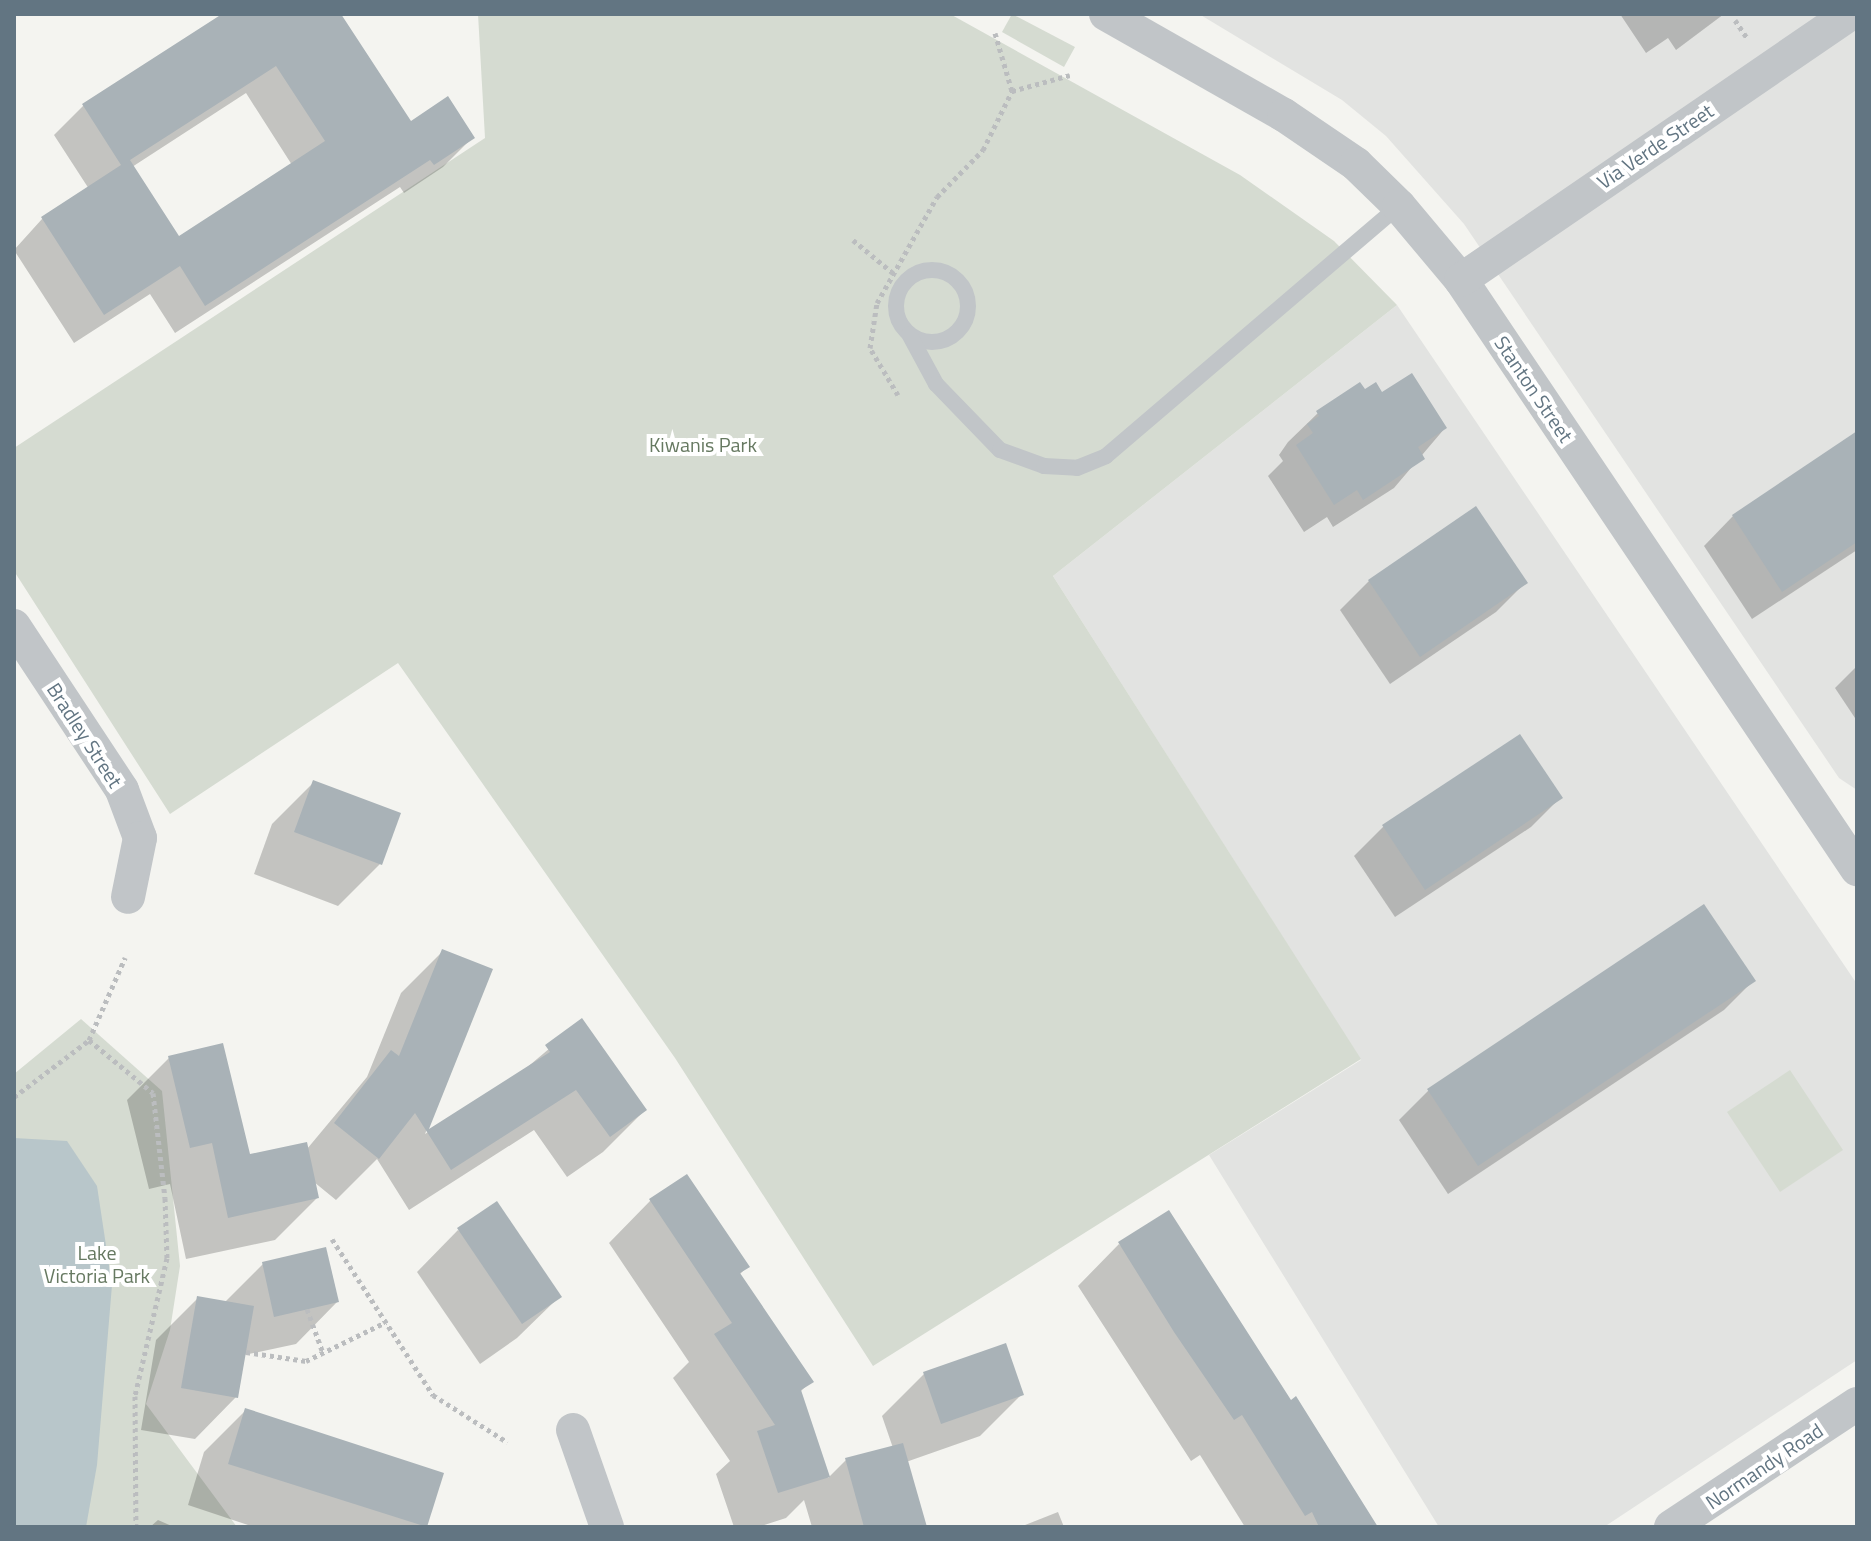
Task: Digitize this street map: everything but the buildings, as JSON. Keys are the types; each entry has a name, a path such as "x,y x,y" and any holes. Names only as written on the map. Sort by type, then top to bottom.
{"street":[{"name":"Stanton Street","path":"1106,14 1284,115 1356,164 1399,206 1461,280 1852,851"},
{"name":"Via Verde Street","path":"1461,280 1850,14"},
{"name":"Bradley Street","path":"14,626 122,790 140,838 128,897"},
{"name":"Normandy Road","path":"1671,1527 1857,1404"},
{"path":"573,1430 607,1527"}],"lane":[{"path":"909,334 932,342 955,335 968,314 968,302 958,281 927,271 907,281 896,301 909,334 936,384 1000,450 1044,466 1077,468 1106,456 1399,206"}],"path":[{"path":"1735,20 1748,39"},
{"path":"898,395 870,348 877,303 937,197 983,150 1012,91 995,33"},
{"path":"1012,91 1070,75"},
{"path":"853,240 893,273"},
{"path":"14,1097 89,1040 125,958"},
{"path":"89,1040 153,1093 168,1231 155,1316 135,1396 136,1527"},
{"path":"332,1239 433,1395 507,1442"},
{"path":"307,1309 323,1353"},
{"path":"246,1352 306,1361 386,1322"}],"shaded area":[{"path":"1199,14 1857,14 1857,790 1839,778 1464,224 1386,136 1342,100"},
{"path":"1397,305 1857,984 1857,1360 1604,1527 1439,1527 1209,1155 1361,1060 1053,576"},
{"path":"14,1138 67,1141 97,1186 112,1285 97,1465 86,1527 14,1527"}],"green space":[{"name":"Kiwanis Park","path":"478,14 950,14 1240,175 1334,241 1397,305 1053,576 1361,1059 873,1366 675,1058 398,663 170,814 14,571 14,448 485,138"},
{"path":"1012,14 1075,47 1064,67 1002,32"},
{"name":"Lake Victoria Park","path":"81,1019 162,1091 180,1266 170,1330 146,1404 237,1527 14,1527 14,1074"},
{"path":"1790,1070 1843,1150 1780,1192 1727,1112"}]}
